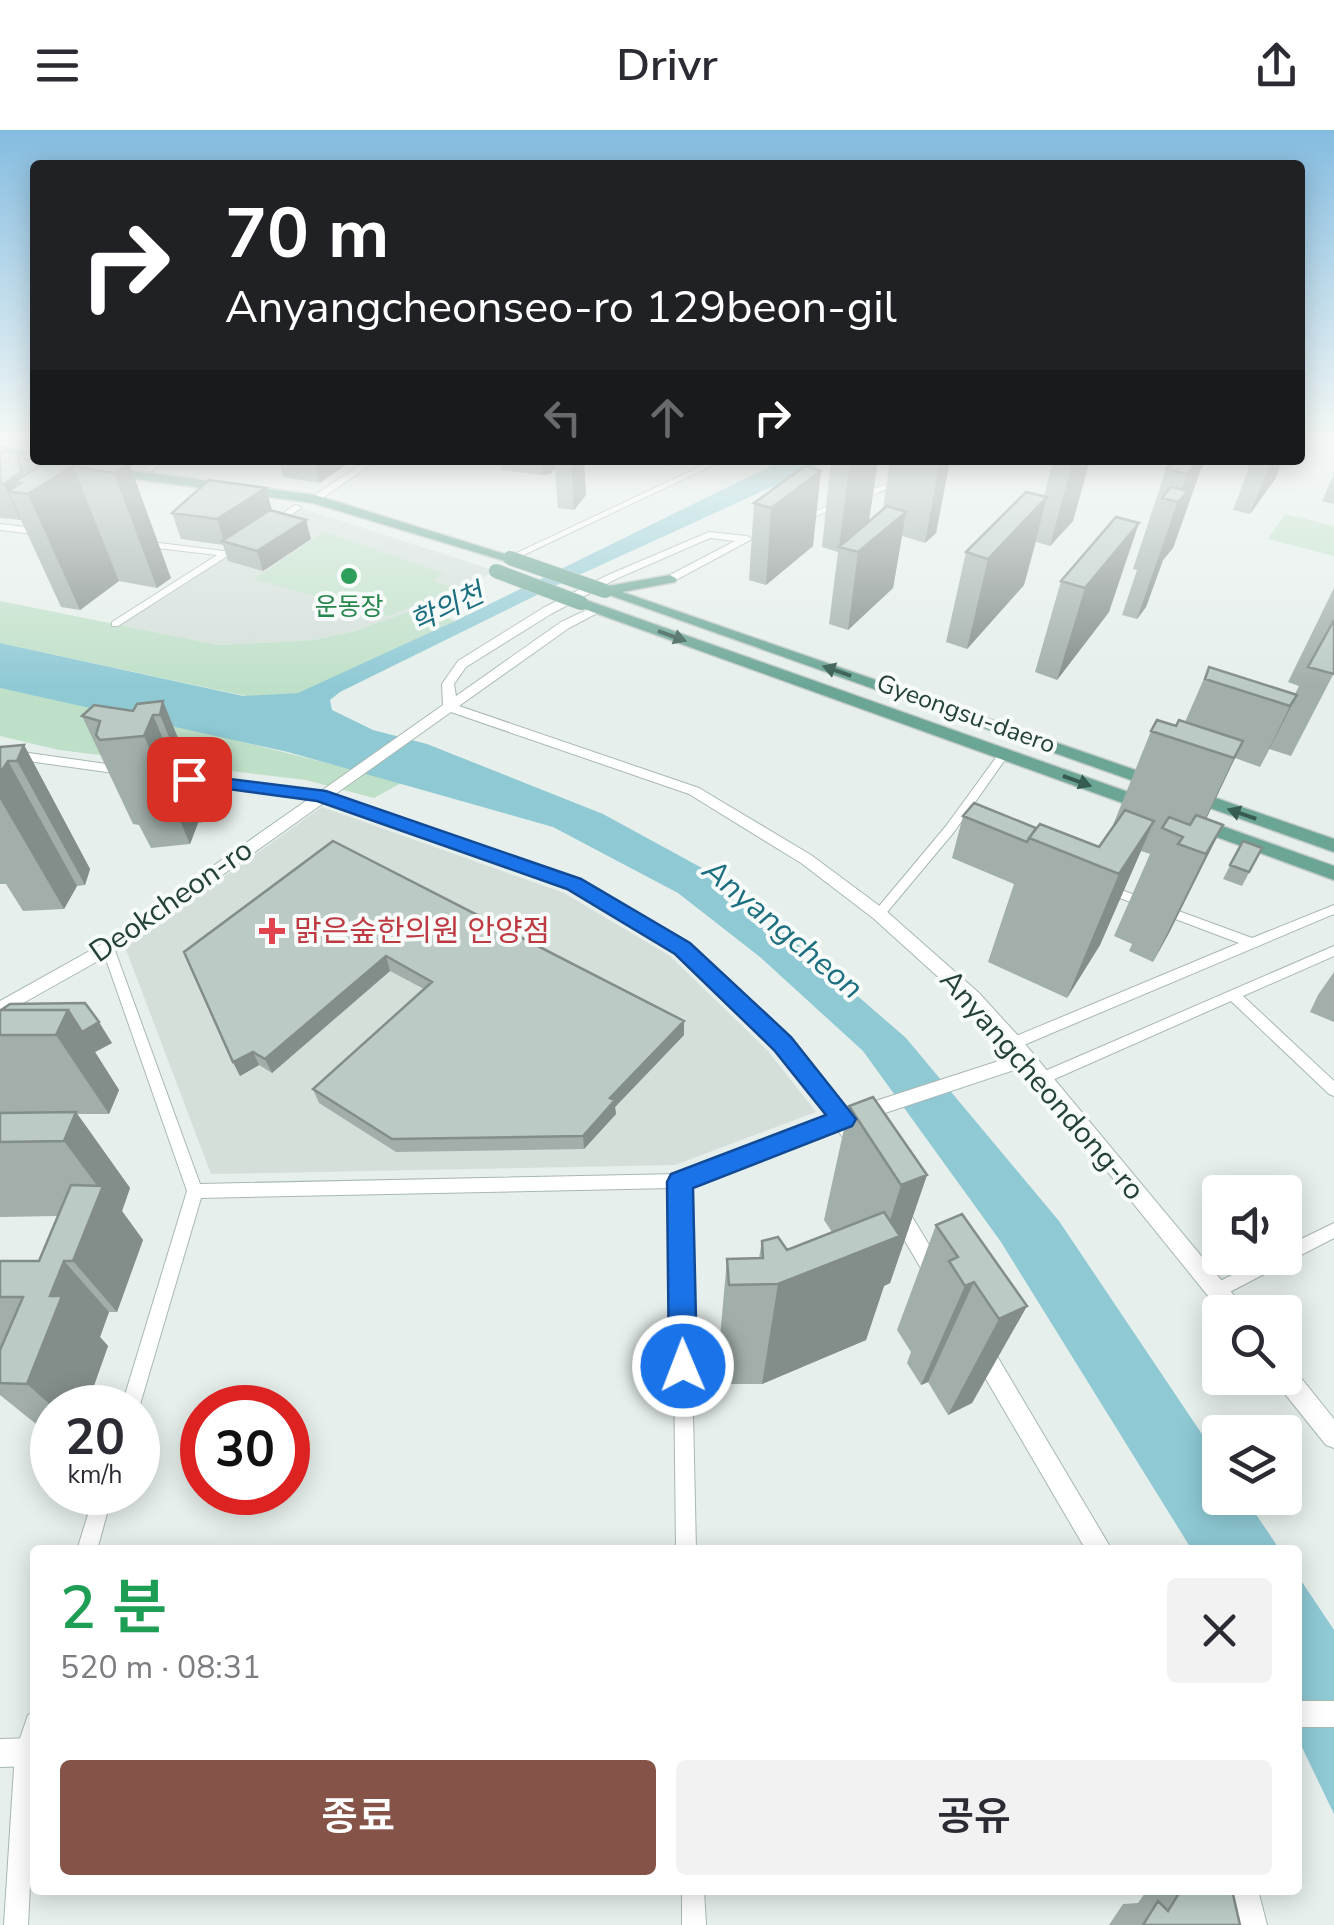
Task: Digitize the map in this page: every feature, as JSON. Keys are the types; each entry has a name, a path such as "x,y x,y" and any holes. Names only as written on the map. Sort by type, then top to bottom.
{"main road":[{"path":"339,521 595,601 670,580"},
{"path":"387,521 510,558 595,601"},
{"path":"670,580 659,595 684,617"},
{"name":"Gyeongsu-daero","path":"595,601 684,617 1334,846"},
{"name":"Gyeongsu-daero","path":"595,601 1334,872"}],"street":[{"path":"265,529 278,521"},
{"path":"510,558 590,521"},
{"path":"779,526 794,521"},
{"path":"0,527 48,533"},
{"path":"670,580 763,533"},
{"path":"443,712 448,684 462,664 547,611 668,550 709,534 746,539"},
{"path":"115,624 252,537"},
{"path":"135,543 226,554"},
{"path":"443,712 595,601"},
{"path":"462,664 468,672 492,677"},
{"name":"Deokcheon-ro","path":"0,1009 108,948 443,712"},
{"name":"Anyangcheondong-ro","path":"443,712 694,790 806,858 879,914 973,998 1220,1295"},
{"path":"0,753 320,795 574,884 682,948 782,1043 844,1119 871,1165"},
{"path":"879,914 950,829 1004,754"},
{"path":"950,829 968,836"},
{"path":"1099,886 1254,944"},
{"path":"1014,1043 1334,909"},
{"path":"108,948 195,1191 137,1385"},
{"path":"1043,1078 1334,951"},
{"path":"1234,996 1334,1090"},
{"path":"195,1191 680,1182 844,1119 1027,1059"},
{"path":"680,1182 686,1545"},
{"path":"889,1195 947,1294"},
{"path":"1302,1246 1334,1230"},
{"path":"1216,1290 1246,1275"},
{"path":"968,1328 1097,1545"},
{"path":"1300,1395 1334,1437"},
{"path":"88,1545 97,1515"},
{"path":"1302,1714 1334,1714"},
{"path":"16,1925 20,1753"},
{"path":"693,1895 694,1925"},
{"path":"1244,1895 1252,1925"}],"shaded area":[{"path":"276,521 341,521 496,571 421,607 355,631 314,640 219,645 115,624"},
{"path":"322,807 564,893 670,956 768,1051 816,1112 675,1165 211,1174 125,947"}],"green space":[{"path":"1280,521 1313,521 1334,526 1334,556 1268,539"},
{"name":"운동장","path":"324,532 443,573 433,581 456,588 389,616 254,579"},
{"path":"0,601 219,645 314,640 355,631 421,607 455,621 317,686 298,693 255,698 0,643"},
{"path":"0,688 163,722 403,782 374,798 306,780 59,750 0,736"}],"water":[{"path":"659,521 698,521 340,692 330,700 332,710 373,730 427,744 603,814 724,880 906,1038 1059,1221 1202,1434 1202,1515 1256,1515 1277,1545 1189,1545 1001,1242 863,1051 760,957 678,893 553,827 288,752 0,688 0,643 243,696 298,693"},
{"path":"1302,1582 1334,1630 1334,1814 1302,1747"}],"building":[{"path":"253,521 305,521 257,551 222,541"},
{"path":"870,521 895,521 858,552 839,547"},
{"path":"997,521 1024,521 988,559 966,552"},
{"path":"1113,521 1139,523 1085,588 1061,581"},
{"path":"1334,620 1334,674 1308,667"},
{"path":"1209,667 1297,695 1290,706 1205,679"},
{"path":"163,701 160,715 153,715 144,736 100,740 96,735 100,721 82,716 94,705 133,711 137,704"},
{"path":"1157,720 1176,726 1179,720 1243,741 1234,758 1151,731"},
{"path":"24,745 17,761 8,761 0,773 0,747"},
{"path":"974,803 1036,828 1027,842 963,816"},
{"path":"1125,810 1154,821 1119,874 1029,838 1040,824 1099,847"},
{"path":"1196,815 1223,825 1206,854 1178,844 1183,837 1162,828 1169,817 1190,825"},
{"path":"333,841 684,1021 610,1098 615,1100 583,1136 392,1139 313,1089 432,982 386,956 265,1059 253,1052 233,1062 184,952"},
{"path":"1243,841 1262,848 1249,872 1230,865"},
{"path":"85,1003 99,1022 82,1032 68,1010 1,1010 10,1004"},
{"path":"0,1010 68,1010 56,1035 0,1035"},
{"path":"873,1097 927,1175 901,1185 849,1106"},
{"path":"76,1112 64,1141 0,1142 0,1113"},
{"path":"71,1185 103,1186 73,1261 64,1261 50,1296 62,1296 27,1384 0,1383 0,1350 23,1297 0,1297 0,1261 39,1261"},
{"path":"884,1212 900,1236 778,1284 729,1285 727,1259 763,1258 762,1241 778,1237 787,1250"},
{"path":"962,1214 1027,1306 999,1319 974,1282 965,1286 949,1261 958,1257 936,1225"},
{"path":"1178,1895 1233,1895 1240,1925 1143,1925 1158,1901 1168,1911"}],"place":[{"name":"운동장","path":"349,576"},
{"name":"맑은숲한의원 안양점","path":"272,931"}],"route":[{"path":"189,779 320,795 574,884 682,948 782,1043 844,1119 680,1182 683,1366"}],"water label":[{"name":"학의천","path":"447,608"},
{"name":"Anyangcheon","path":"783,929"}]}
